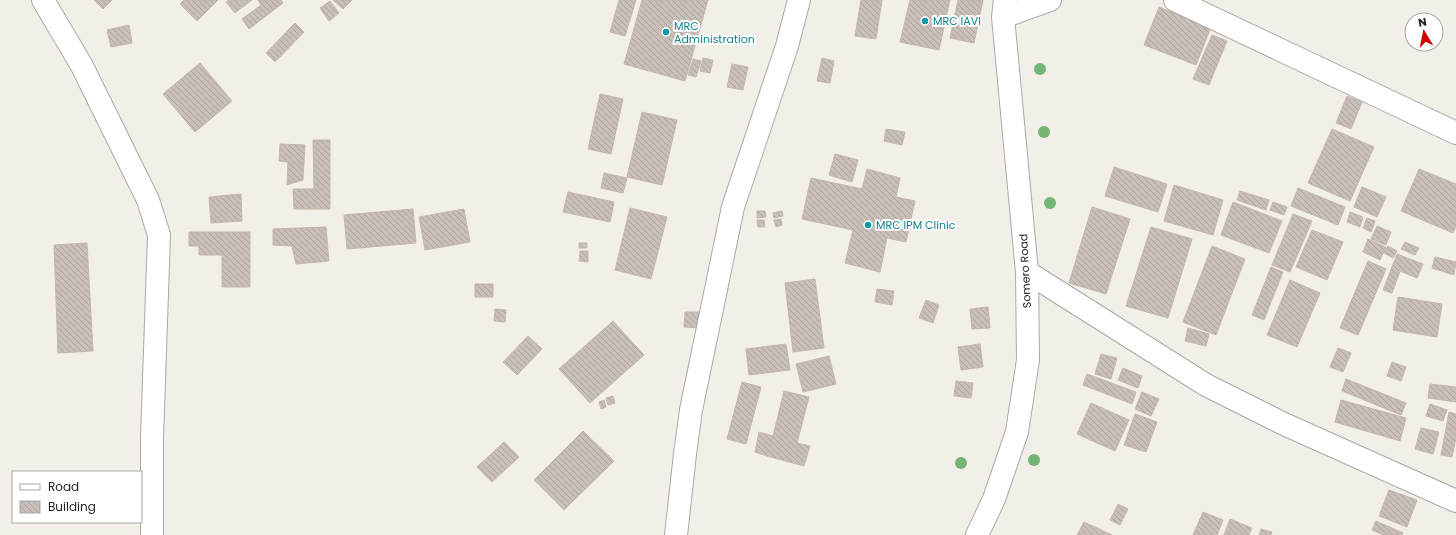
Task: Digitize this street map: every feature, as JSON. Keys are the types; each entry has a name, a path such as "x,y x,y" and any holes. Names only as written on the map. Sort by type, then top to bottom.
{"street":[{"path":"43,0 86,73 148,200 159,234 152,438 152,535"},
{"path":"676,535 691,410 733,207 786,46 799,0"},
{"path":"1004,8 1050,0"},
{"path":"1175,0 1456,134"},
{"name":"Somero Road","path":"977,535 994,499 1017,432 1028,360 1026,272 1004,8"},
{"path":"1026,272 1206,385 1284,424 1456,501"}],"building":[{"path":"94,0 112,0 103,9"},
{"path":"184,0 218,0 197,21 180,4"},
{"path":"229,0 252,0 235,13 226,2"},
{"path":"258,0 281,0 283,3 249,29 242,19 261,5"},
{"path":"333,0 352,0 343,9"},
{"path":"619,0 636,0 625,36 610,32"},
{"name":"MRC Administration","path":"642,0 708,0 685,81 624,64"},
{"path":"861,0 882,0 876,39 855,36"},
{"name":"MRC IAVI","path":"910,0 950,0 939,50 900,42"},
{"path":"958,0 983,0 974,43 950,38"},
{"path":"330,1 339,13 329,21 320,8"},
{"path":"1159,7 1211,27 1196,65 1144,45"},
{"path":"295,23 304,32 275,62 266,53"},
{"path":"129,25 132,43 111,47 107,30"},
{"path":"1212,35 1227,41 1209,85 1193,79"},
{"path":"703,58 713,60 710,73 700,71"},
{"path":"822,58 834,61 830,83 817,81"},
{"path":"693,59 701,61 696,77 688,75"},
{"path":"200,63 232,101 195,132 163,94"},
{"path":"732,64 748,67 743,90 727,87"},
{"path":"600,94 623,99 611,154 588,149"},
{"path":"1347,96 1362,102 1351,129 1336,123"},
{"path":"642,112 677,120 662,185 627,177"},
{"path":"886,129 905,132 902,145 884,141"},
{"path":"1332,129 1374,147 1350,201 1308,183"},
{"path":"313,140 330,140 330,209 294,209 293,189 314,189"},
{"path":"280,144 305,145 303,180 287,185 288,162 279,161"},
{"path":"835,154 858,160 852,182 829,175"},
{"path":"1114,167 1167,184 1158,212 1105,196"},
{"name":"MRC IPM Clinic","path":"867,169 900,178 896,197 915,201 906,242 887,238 880,272 845,263 853,230 802,219 811,178 862,189"},
{"path":"1419,169 1456,184 1456,226 1453,233 1401,211"},
{"path":"604,173 627,178 623,193 601,188"},
{"path":"1174,185 1223,200 1213,235 1164,221"},
{"path":"1362,187 1386,197 1377,217 1354,207"},
{"path":"1298,188 1345,207 1338,225 1291,206"},
{"path":"1240,191 1269,200 1266,210 1237,200"},
{"path":"568,192 614,202 610,222 563,212"},
{"path":"241,194 242,221 211,223 209,197"},
{"path":"1233,202 1282,221 1269,253 1221,235"},
{"path":"1273,202 1287,207 1284,215 1270,210"},
{"path":"1092,207 1130,219 1106,294 1069,283"},
{"path":"630,208 667,217 651,279 615,270"},
{"path":"413,209 416,243 347,249 344,215"},
{"path":"464,209 470,242 425,250 419,217"},
{"path":"757,211 765,211 766,217 757,218"},
{"path":"782,211 783,216 774,218 773,213"},
{"path":"1350,212 1363,217 1360,227 1347,222"},
{"path":"1293,214 1312,221 1290,272 1272,265"},
{"path":"1367,218 1375,221 1371,232 1363,228"},
{"path":"781,219 782,225 776,227 774,220"},
{"path":"757,220 764,220 765,227 758,227"},
{"path":"1377,226 1391,232 1386,245 1371,239"},
{"path":"326,227 329,261 296,264 292,246 273,245 273,229"},
{"path":"1151,227 1192,239 1168,318 1126,306"},
{"path":"1312,230 1343,242 1327,280 1296,267"},
{"path":"189,232 250,232 250,287 222,287 222,255 199,255 199,246 189,246"},
{"path":"1368,239 1386,247 1380,260 1363,252"},
{"path":"1405,242 1419,248 1415,255 1401,249"},
{"path":"87,243 93,351 58,353 54,245"},
{"path":"579,243 587,243 587,248 579,248"},
{"path":"1212,246 1245,259 1216,335 1183,322"},
{"path":"1388,246 1397,251 1393,258 1384,253"},
{"path":"580,251 588,251 588,262 579,261"},
{"path":"1397,254 1423,264 1417,278 1400,271 1392,293 1383,290"},
{"path":"1435,257 1456,262 1454,275 1432,268"},
{"path":"1368,261 1386,269 1358,335 1340,328"},
{"path":"1271,267 1283,272 1264,320 1252,315"},
{"path":"815,279 824,348 793,352 785,283"},
{"path":"1290,280 1320,293 1297,347 1267,335"},
{"path":"475,284 493,284 493,297 475,297"},
{"path":"877,289 894,291 892,305 875,302"},
{"path":"1398,297 1442,304 1437,337 1393,330"},
{"path":"926,300 939,305 933,323 919,318"},
{"path":"988,307 990,328 972,329 970,309"},
{"path":"495,309 506,310 505,322 494,321"},
{"path":"685,312 699,312 698,328 684,327"},
{"path":"613,321 644,355 590,403 559,369"},
{"path":"1188,328 1209,334 1206,346 1185,341"},
{"path":"528,336 542,349 517,375 503,362"},
{"path":"786,344 790,370 749,375 746,349"},
{"path":"980,344 983,367 961,370 958,347"},
{"path":"1338,348 1351,353 1343,372 1330,367"},
{"path":"1101,354 1117,358 1111,379 1095,374"},
{"path":"829,356 836,384 803,392 796,364"},
{"path":"1392,362 1406,367 1401,381 1387,376"},
{"path":"1123,368 1142,376 1138,388 1118,380"},
{"path":"1087,374 1136,392 1132,404 1083,385"},
{"path":"1346,379 1406,403 1401,415 1342,391"},
{"path":"956,381 973,383 971,398 954,396"},
{"path":"742,382 761,387 746,444 727,439"},
{"path":"1430,384 1456,387 1456,402 1428,398"},
{"path":"784,391 809,397 797,443 810,446 804,466 755,452 759,432 773,436"},
{"path":"1142,392 1159,399 1151,416 1135,409"},
{"path":"613,396 615,403 608,405 606,398"},
{"path":"604,400 606,407 601,409 599,402"},
{"path":"1341,400 1406,418 1400,441 1335,422"},
{"path":"1091,403 1129,420 1115,451 1077,434"},
{"path":"1430,404 1447,410 1443,421 1426,416"},
{"path":"1449,412 1456,414 1456,438 1452,457 1441,455"},
{"path":"1135,414 1157,422 1146,452 1124,445"},
{"path":"1421,428 1439,432 1433,454 1415,449"},
{"path":"583,431 614,461 564,510 534,480"},
{"path":"504,442 519,457 492,482 477,467"},
{"path":"1389,490 1417,500 1407,527 1379,516"},
{"path":"1118,504 1128,509 1120,525 1110,520"},
{"path":"1203,512 1223,520 1217,535 1193,535"},
{"path":"1230,519 1252,528 1249,535 1224,535"},
{"path":"1376,521 1403,533 1402,535 1383,535 1372,530"},
{"path":"1084,522 1112,535 1077,535"},
{"path":"1261,529 1272,532 1271,535 1259,535"}],"place":[{"name":"MRC IAVI","path":"925,21"},
{"name":"MRC Administration","path":"666,32"},
{"name":"MRC IPM Clinic","path":"868,225"}]}
